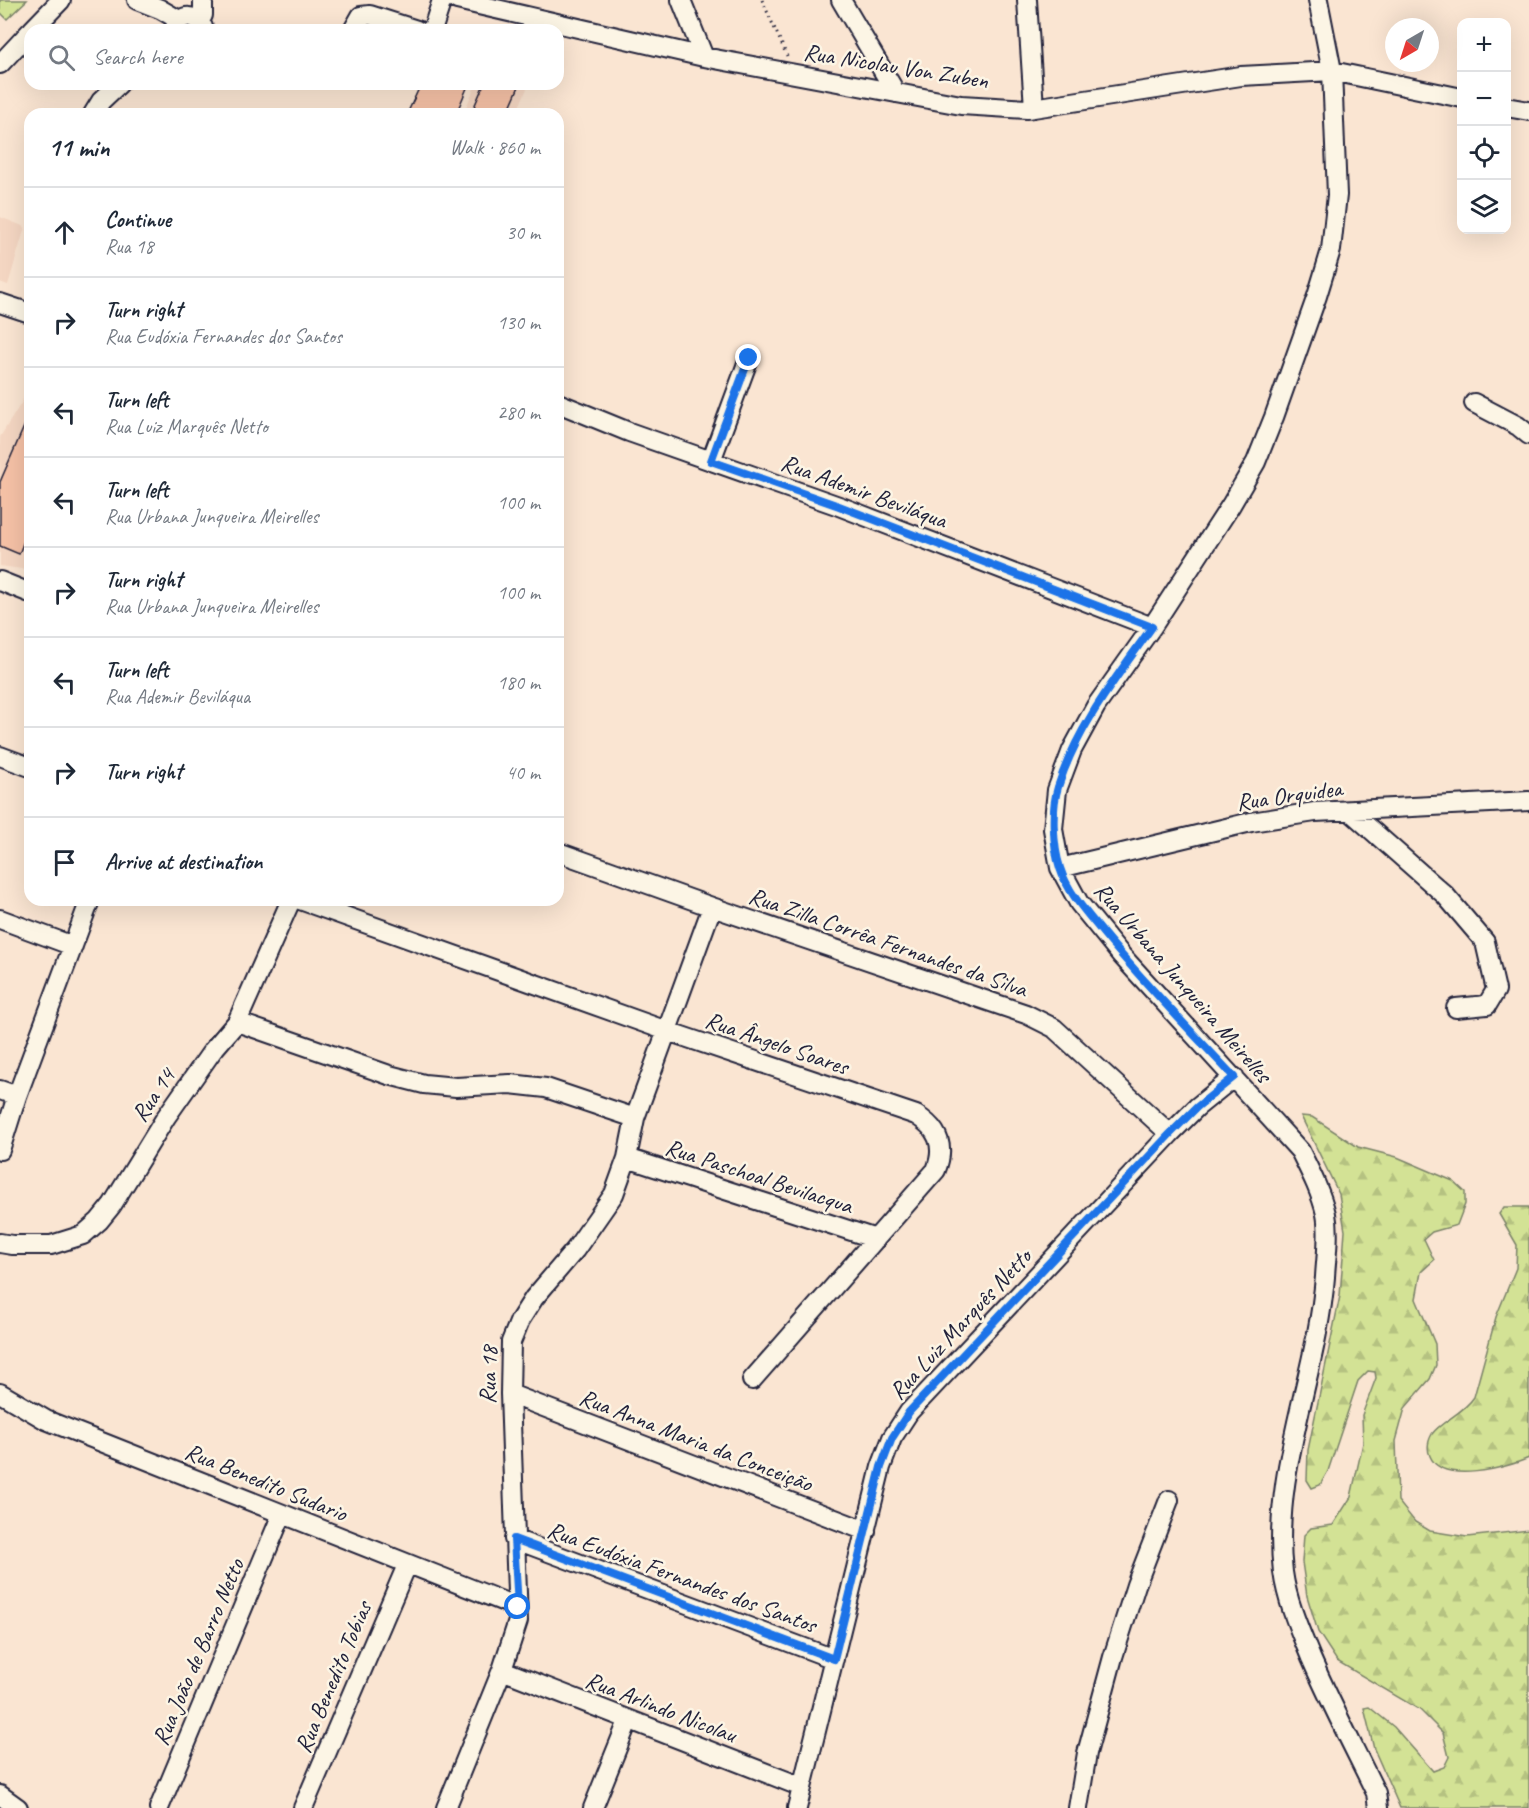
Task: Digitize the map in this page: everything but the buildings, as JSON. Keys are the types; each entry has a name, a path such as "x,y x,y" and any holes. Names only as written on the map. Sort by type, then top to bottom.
{"street":[{"path":"38,24 62,0"},
{"path":"137,0 160,9 175,24"},
{"path":"202,24 203,0"},
{"path":"434,24 442,0"},
{"name":"Rua Nicolau Von Zuben","path":"457,0 561,24"},
{"path":"681,0 705,57"},
{"path":"841,0 896,93"},
{"path":"1027,0 1034,108"},
{"name":"Rua Urbana Junqueira Meirelles","path":"1318,0 1332,71 1336,195 1331,250 1317,296 1256,462 1152,627 1096,706 1072,750 1057,790 1053,829 1060,868 1078,903 1122,956 1300,1151 1318,1190 1326,1215 1328,1243 1323,1304 1295,1433 1281,1514 1283,1573 1297,1625 1376,1793 1378,1808"},
{"path":"356,24 361,16 369,15 398,24"},
{"path":"177,24 187,16 196,18 201,24"},
{"name":"Rua Nicolau Von Zuben","path":"564,25 705,57 961,105 1034,108 1241,76 1332,71 1457,97"},
{"path":"0,64 24,38"},
{"path":"97,108 113,90"},
{"path":"1511,108 1529,111"},
{"path":"0,303 24,311"},
{"path":"711,461 749,358"},
{"path":"1474,403 1518,426 1529,435"},
{"name":"Rua Ademir Beviláqua","path":"564,405 629,432 839,506 1152,627"},
{"path":"0,581 24,591"},
{"path":"0,756 24,765"},
{"name":"Rua Orquidea","path":"1060,868 1251,822 1315,812 1529,801"},
{"path":"1350,811 1445,895 1485,942 1496,990 1487,1005 1456,1008"},
{"name":"Rua Zilla Corrêa Fernandes da Silva","path":"564,854 1026,1014 1054,1028 1170,1134"},
{"path":"0,1150 17,1096 88,906"},
{"name":"Rua 14","path":"0,1242 12,1245 51,1245 83,1235 99,1221 112,1205 166,1117 213,1050 237,1022 288,906"},
{"name":"Rua Ângelo Soares","path":"317,906 667,1031 916,1115 934,1129 939,1142 939,1162 936,1170 752,1380"},
{"name":"Rua 18","path":"446,1808 516,1631 518,1607 510,1395 511,1342 520,1320 534,1298 597,1220 614,1194 627,1158 635,1118 712,907"},
{"path":"0,919 73,946"},
{"path":"237,1022 389,1075 424,1084 456,1087 510,1084 546,1088 635,1118"},
{"name":"Rua Luiz Marquês Netto","path":"797,1808 881,1467 892,1438 909,1412 1170,1134 1197,1107 1234,1077"},
{"path":"0,1090 17,1096"},
{"name":"Rua Paschoal Bevilacqua","path":"627,1158 876,1239"},
{"name":"Rua Benedito Sudario","path":"0,1393 46,1420 518,1607"},
{"name":"Rua Anna Maria da Conceição","path":"510,1395 866,1530"},
{"path":"1078,1808 1087,1753 1113,1657 1136,1585 1169,1500"},
{"name":"Rua João de Barro Netto","path":"159,1808 282,1514"},
{"name":"Rua Eudóxia Fernandes dos Santos","path":"514,1539 834,1659"},
{"name":"Rua Benedito Tobias","path":"303,1808 406,1564"},
{"name":"Rua Arlindo Nicolau","path":"502,1670 802,1787"},
{"path":"593,1808 628,1721"},
{"path":"0,1795 18,1808"}],"path":[{"path":"762,0 795,74"}],"shaded area":[{"path":"473,90 526,90 519,108 466,108"},
{"path":"0,217 24,227 24,230 8,285 0,282"},
{"path":"24,399 24,568 22,569 0,566 0,437"}],"green space":[{"path":"0,0 27,0 7,19 0,12"},
{"path":"1301,1116 1312,1117 1358,1147 1397,1157 1453,1181 1465,1192 1465,1204 1457,1225 1432,1232 1424,1239 1434,1260 1421,1272 1416,1299 1435,1344 1436,1365 1430,1379 1405,1408 1396,1441 1398,1501 1415,1522 1430,1531 1467,1537 1529,1530 1529,1808 1400,1808 1374,1749 1364,1708 1369,1707 1394,1727 1433,1771 1444,1767 1449,1757 1443,1733 1420,1710 1337,1661 1318,1632 1307,1596 1302,1562 1304,1535 1311,1528 1333,1525 1351,1497 1363,1443 1362,1415 1376,1378 1375,1372 1368,1371 1358,1381 1328,1471 1320,1485 1312,1488 1307,1480 1308,1450 1340,1296 1345,1231 1339,1194"},
{"path":"1504,1207 1529,1207 1529,1458 1506,1466 1476,1472 1448,1470 1437,1465 1430,1456 1428,1448 1430,1439 1436,1429 1464,1408 1474,1397 1496,1317 1516,1268 1517,1245 1499,1214"}],"route":[{"path":"518,1607 514,1539 834,1659 881,1467 892,1438 909,1412 1170,1134 1197,1107 1234,1077 1122,956 1078,903 1060,868 1053,829 1057,790 1072,750 1096,706 1152,627 839,506 711,461 749,358"}]}
